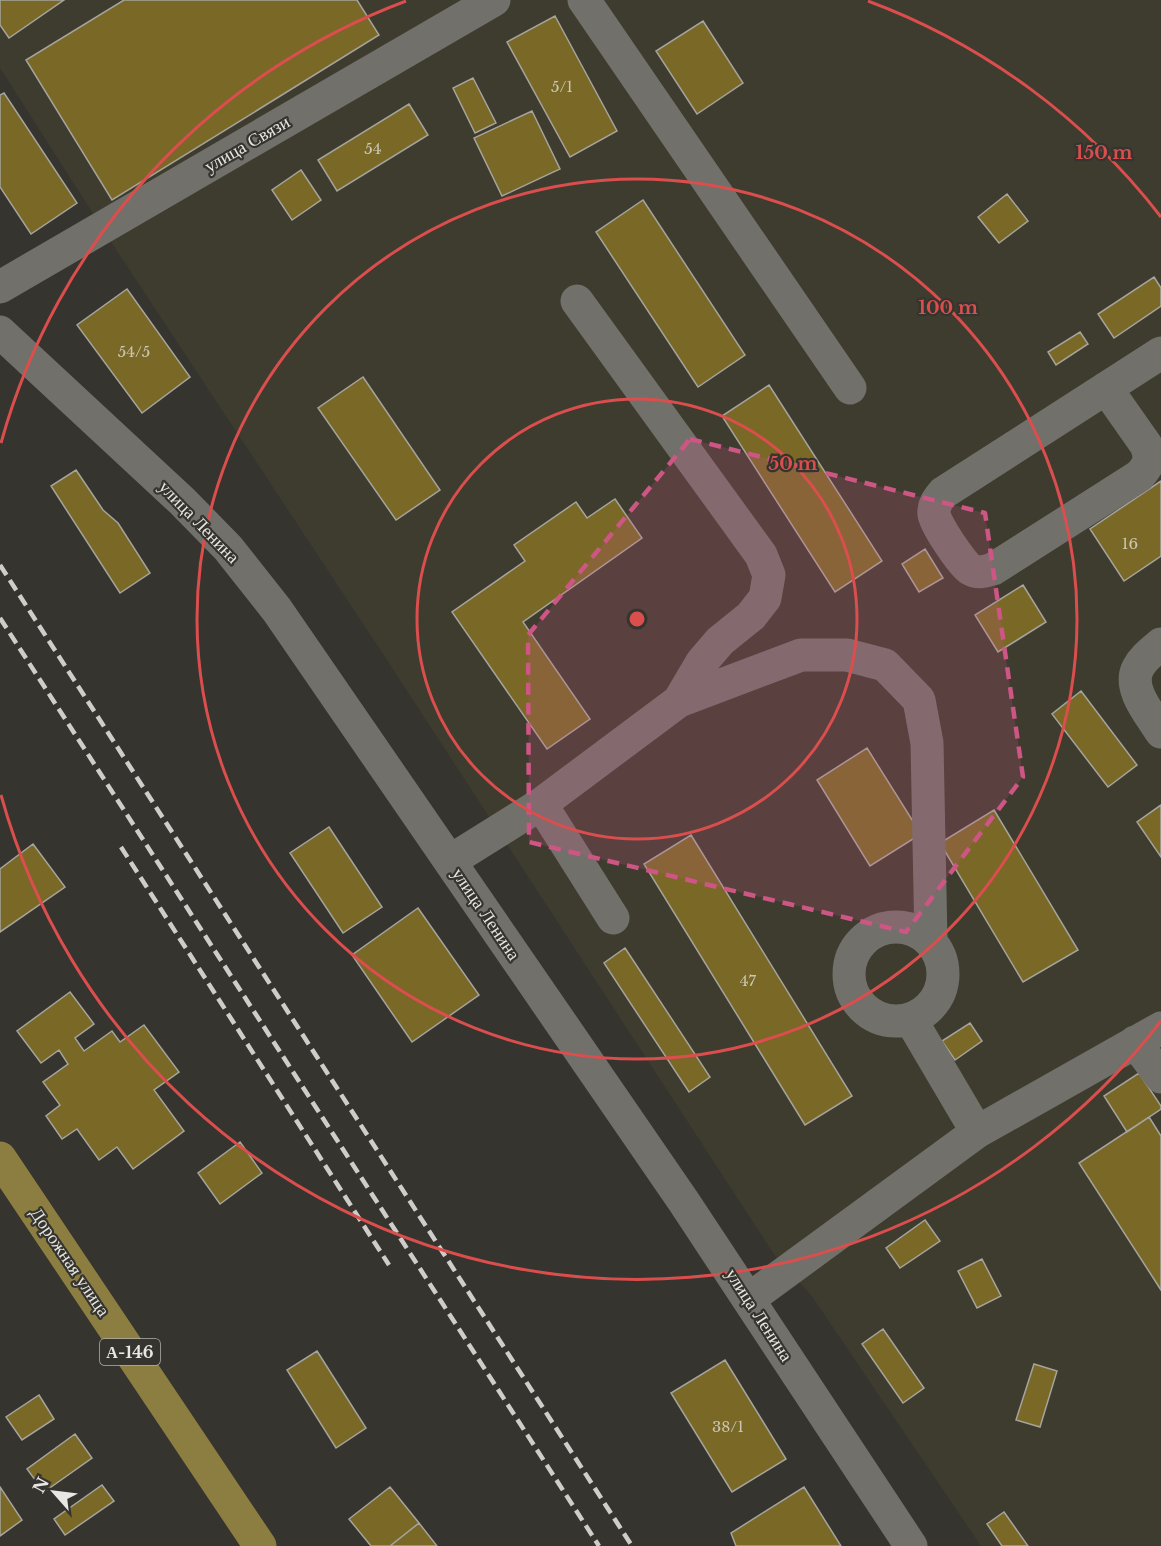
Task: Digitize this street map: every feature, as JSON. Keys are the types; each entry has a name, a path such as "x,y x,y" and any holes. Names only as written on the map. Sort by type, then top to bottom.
{"main road":[{"name":"Дорожная улица","path":"0,1158 260,1546"}],"street":[{"path":"584,0 850,388"},
{"name":"улица Связи","path":"0,287 475,5"},
{"path":"577,301 761,555 769,575 765,598 752,616 720,640 702,662 679,701"},
{"name":"улица Ленина","path":"0,332 182,501 228,548 277,610 684,1202 911,1546"},
{"path":"1106,388 1146,445 1149,456 1147,467 1139,476 993,569 983,572 972,570 963,563 937,524 933,513 936,502 943,493 1106,388 1161,353"},
{"path":"1161,644 1146,657 1137,669 1135,683 1139,696 1161,732"},
{"path":"450,861 541,804 679,701 801,655 847,655 885,665 919,700 927,743 930,941"},
{"path":"541,804 613,918"},
{"path":"903,927 918,932 930,941 940,954 944,970 943,986 936,1000 925,1012 911,1020 895,1022 880,1019 867,1012 856,1000 850,986 849,971 852,956 861,942 873,933 887,928 903,927"},
{"path":"911,1020 977,1132"},
{"path":"749,1299 977,1132 1148,1035 1161,1077"}],"highlighted area":[{"path":"690,439 985,513 1023,777 906,932 529,842 528,635"}],"shaded area":[{"path":"0,0 1161,0 1161,1546 981,1546 811,1295 775,1256 381,651 113,245 0,68"}],"building":[{"path":"0,0 64,0 9,38 0,25"},
{"path":"124,0 357,0 379,35 112,200 26,60"},
{"path":"555,16 617,131 570,157 507,42"},
{"path":"703,21 743,83 697,114 656,51"},
{"path":"473,78 496,123 475,133 453,88"},
{"path":"4,93 77,203 31,234 0,187 0,95"},
{"path":"409,104 428,135 337,191 318,160"},
{"path":"532,111 560,169 502,196 474,138"},
{"path":"301,170 321,200 292,220 272,190"},
{"path":"1007,194 1028,221 999,243 978,217"},
{"path":"643,200 745,355 698,387 596,232"},
{"path":"1154,277 1161,288 1161,306 1114,338 1098,314"},
{"path":"127,289 190,377 142,413 77,325"},
{"path":"1080,332 1088,344 1056,365 1048,352"},
{"path":"363,377 440,490 396,520 318,408"},
{"path":"769,385 882,561 835,592 722,416"},
{"path":"76,470 103,510 118,523 150,573 120,593 51,486"},
{"path":"1161,481 1161,556 1124,581 1090,529"},
{"path":"615,499 642,538 523,622 590,719 547,749 452,612 525,561 514,545 576,502 587,518"},
{"path":"925,549 943,578 919,592 902,564"},
{"path":"1023,585 1046,622 998,652 975,615"},
{"path":"1081,691 1137,765 1108,787 1052,714"},
{"path":"867,748 921,834 870,866 817,780"},
{"path":"1161,805 1161,857 1137,822"},
{"path":"994,810 1078,950 1023,982 940,843"},
{"path":"329,827 382,907 343,933 290,853"},
{"path":"691,835 852,1096 805,1125 644,864"},
{"path":"33,844 65,887 0,932 0,869"},
{"path":"418,908 479,995 412,1042 352,955"},
{"path":"625,948 710,1077 689,1092 604,963"},
{"path":"70,992 94,1024 75,1038 84,1051 112,1031 120,1042 144,1025 179,1072 154,1090 184,1131 133,1169 117,1147 99,1160 77,1129 62,1139 46,1116 60,1105 43,1082 68,1064 59,1050 41,1063 17,1031"},
{"path":"970,1023 982,1041 955,1060 942,1041"},
{"path":"1139,1073 1161,1109 1127,1132 1104,1096"},
{"path":"1149,1117 1161,1136 1161,1290 1079,1163"},
{"path":"240,1142 262,1173 220,1204 198,1173"},
{"path":"925,1220 940,1241 900,1268 886,1248"},
{"path":"982,1259 1001,1296 977,1308 958,1271"},
{"path":"883,1329 924,1388 903,1403 862,1344"},
{"path":"317,1351 366,1428 336,1448 287,1370"},
{"path":"725,1360 786,1459 732,1492 671,1393"},
{"path":"1034,1364 1057,1371 1040,1427 1016,1420"},
{"path":"39,1395 54,1419 22,1440 6,1417"},
{"path":"75,1434 92,1458 44,1492 27,1469"},
{"path":"102,1485 114,1501 65,1535 54,1519"},
{"path":"0,1487 22,1520 0,1536"},
{"path":"390,1487 419,1523 390,1546 371,1546 349,1519"},
{"path":"804,1487 841,1546 736,1546 731,1533"},
{"path":"1004,1512 1028,1546 1002,1546 987,1524"},
{"path":"419,1523 437,1546 390,1546"}],"railway":[{"path":"0,565 632,1546"},
{"path":"0,618 599,1546"},
{"path":"121,847 389,1265"}]}
